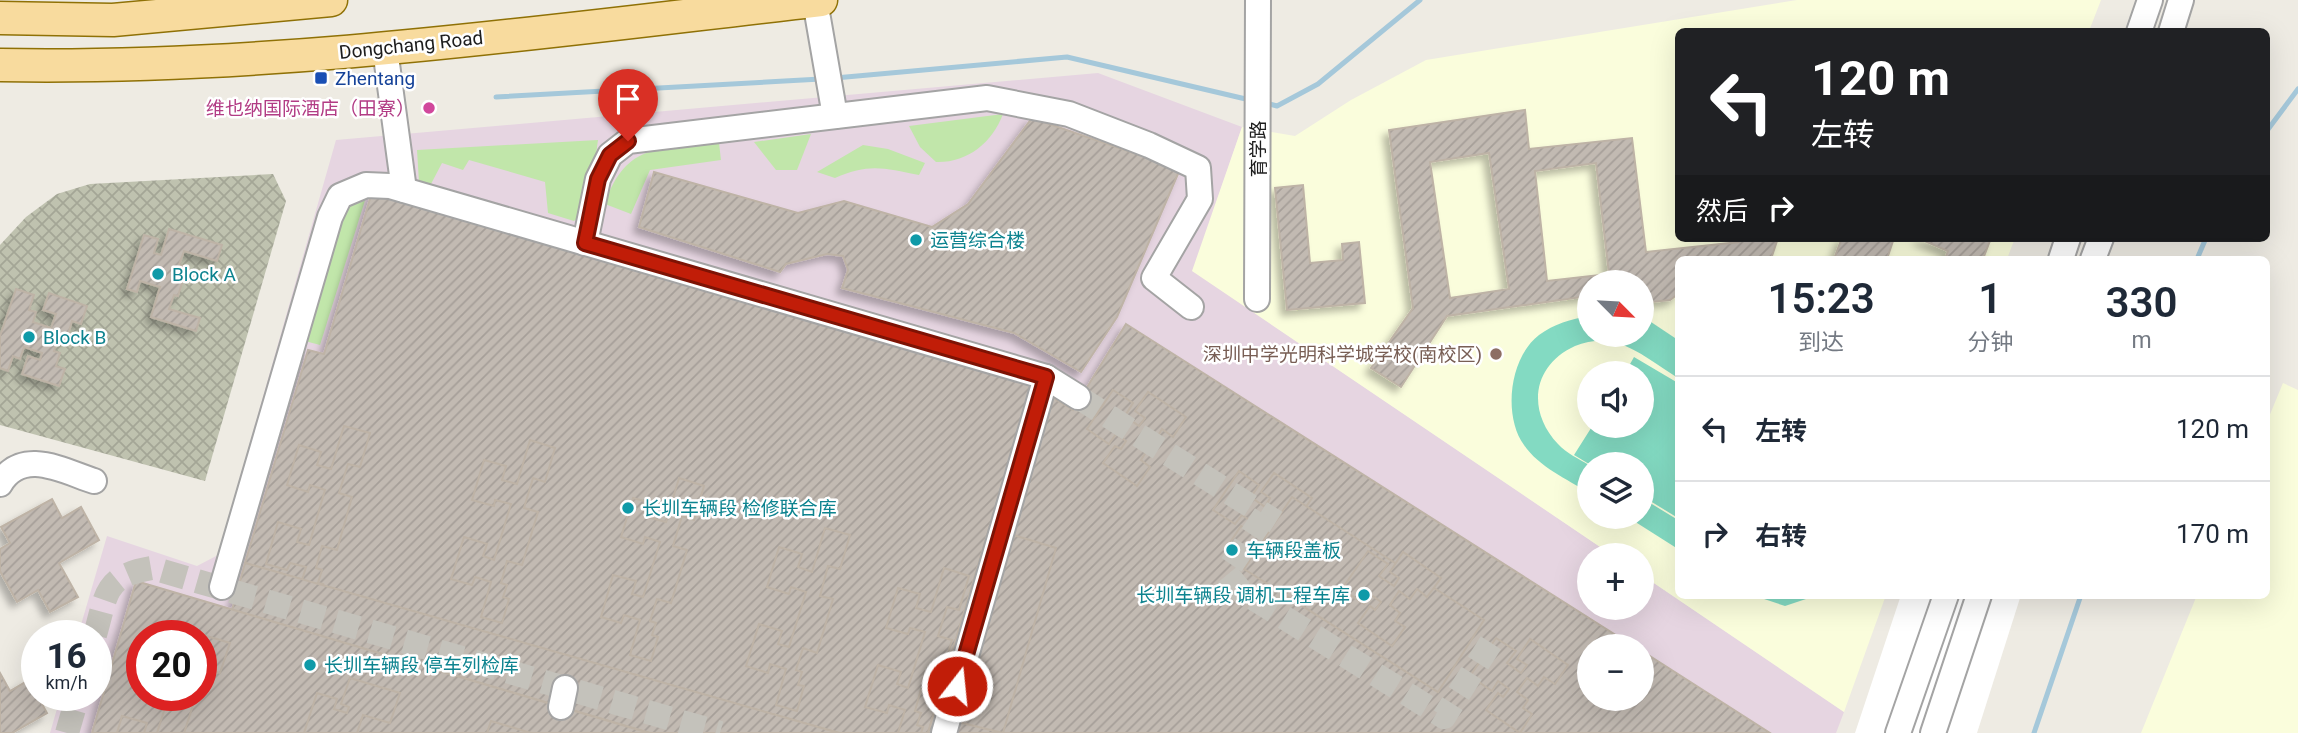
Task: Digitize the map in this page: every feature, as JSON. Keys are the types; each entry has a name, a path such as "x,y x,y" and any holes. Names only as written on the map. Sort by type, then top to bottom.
{"main road":[{"path":"46,0 90,20"},
{"path":"0,18 114,20 331,0"},
{"name":"Dongchang Road","path":"0,65 69,66 278,58 385,49 821,0"},
{"path":"0,84 69,66"}],"street":[{"name":"育学路","path":"1257,299 1258,0"},
{"path":"2141,28 2150,0"},
{"path":"2172,28 2181,0"},
{"path":"815,1 835,116"},
{"path":"385,49 404,190"},
{"path":"585,243 598,179 610,155 628,141 987,99 1069,114 1149,145 1198,168 1200,200 1154,278 1191,307"},
{"path":"222,587 335,206 340,196 366,185 404,190 1046,377 1078,397"},
{"path":"944,733 1046,377"},
{"path":"0,484 11,470 36,462 94,481"},
{"path":"1898,733 1945,599"},
{"path":"1933,733 1978,599"}],"shaded area":[{"name":"深圳中学光明科学城学校(南校区)","path":"1797,0 2101,0 2090,28 1675,28 1675,242 2013,242 2008,256 1675,256 1675,597 1654,583 1654,543 1594,543 1192,271 1242,127 1295,136 1351,100 1426,60"},
{"path":"1098,73 1242,127 1193,271 1594,543 1577,543 1577,620 1654,620 1654,583 1844,712 1836,733 50,733 56,711 112,711 112,620 82,620 107,536 197,566 218,555 336,140"},
{"path":"273,174 286,201 205,481 0,425 0,245 26,217 57,194 90,184"},
{"path":"2283,383 2298,390 2298,733 2141,733 2195,599 2270,599 2270,414"},
{"name":"深圳中学光明科学城学校(南校区)","path":"1677,599 1885,599 1844,712"}],"green space":[{"path":"1003,114 992,134 977,149 958,159 947,161 936,162 920,147 909,126"},
{"path":"811,134 797,170 776,170 754,142"},
{"path":"598,140 590,195 581,214 574,221 548,213 545,182 469,160 463,170 442,163 431,184 419,182 417,150"},
{"path":"719,143 721,160 650,170 631,214 605,204 624,169 648,152"},
{"path":"863,145 888,149 925,163 919,175 877,168 858,170 835,178 817,172"},
{"path":"367,194 320,345 305,341 343,211 354,199"},
{"path":"1577,318 1577,346 1561,354 1550,365 1543,376 1538,403 1548,431 1561,447 1577,458 1577,486 1530,453 1517,433 1513,419 1512,388 1521,358 1539,335"},
{"path":"1654,324 1675,338 1675,376 1654,361 1628,347 1654,347"},
{"path":"1654,369 1675,381 1675,516 1654,503 1654,452 1577,452 1577,457 1574,455 1585,438 1654,438"},
{"path":"1654,505 1675,518 1675,547 1646,529 1654,529"},
{"path":"1764,599 1806,599 1785,606"}],"pier":[{"path":"1900,599 2020,599 1977,733 1855,733"}],"building":[{"path":"1525,110 1529,149 1632,138 1646,252 1739,242 1777,242 1772,256 1675,256 1675,296 1670,300 1654,302 1654,270 1609,270 1596,163 1535,171 1547,281 1577,278 1577,298 1447,316 1401,387 1371,368 1413,308 1389,130","holes":["1489,153 1509,289 1450,298 1430,162"]},
{"name":"运营综合楼","path":"1032,118 1180,169 1117,317 1081,372 1014,333 842,288 848,270 843,256 827,254 786,264 780,272 639,227 654,172 798,213 844,201 932,227 968,204"},
{"path":"1303,185 1310,263 1343,260 1342,244 1359,242 1365,303 1287,310 1275,188"},
{"name":"长圳车辆段 检修联合库","path":"372,192 1032,385 928,733 839,733 245,563 308,350 324,354"},
{"name":"Block A","path":"169,229 222,245 217,261 184,251 179,265 187,267 178,296 174,295 169,309 200,318 196,331 151,317 160,287 140,281 137,292 127,289 144,235 158,239 154,253 161,255"},
{"path":"1840,242 1893,242 1888,256 1835,256"},
{"path":"1927,242 1989,242 1984,256 1946,256 1948,251"},
{"name":"Block B","path":"16,289 34,295 29,310 36,312 33,322 51,328 56,314 43,310 49,293 87,306 81,324 72,321 67,338 59,336 54,351 60,353 56,366 65,369 59,386 22,374 28,356 40,360 42,353 24,347 20,359 13,356 8,371 0,368 0,336"},
{"name":"车辆段盖板","path":"1126,324 1577,610 1577,620 1592,620 1614,634 1577,634 1577,711 1654,711 1654,659 1770,733 928,733 1032,385 1073,410"},
{"path":"1113,390 1133,403 1125,416 1139,426 1145,418 1135,411 1148,392 1186,417 1173,437 1162,429 1156,439 1144,431 1135,445 1146,452 1141,460 1150,467 1137,486 1103,463 1115,446 1121,449 1126,441 1116,434 1109,444 1087,429"},
{"path":"344,426 370,433 360,467 348,464 339,493 352,497 337,550 322,546 316,568 322,570 318,583 323,584 316,609 295,603 306,567 290,563 287,570 266,564 278,522 301,529 297,542 309,545 325,490 310,485 308,492 287,485 299,445 321,452 317,465 331,469"},
{"path":"530,440 555,448 545,482 533,478 524,508 538,512 522,565 507,561 501,583 507,585 503,597 509,599 502,623 481,617 491,582 475,577 472,585 451,579 464,537 487,544 483,556 494,560 511,504 495,500 494,506 472,500 484,460 506,466 502,480 517,484"},
{"path":"1239,471 1259,485 1251,497 1265,507 1270,498 1261,492 1274,473 1312,498 1299,517 1288,510 1281,519 1270,512 1261,526 1272,533 1266,541 1276,548 1263,567 1229,544 1241,526 1247,530 1252,522 1242,515 1235,524 1213,510"},
{"path":"679,478 704,486 694,520 682,516 673,546 687,550 671,603 657,599 650,621 656,623 652,635 658,637 651,661 630,655 640,620 624,615 621,623 601,617 613,575 636,581 632,594 643,597 660,542 645,537 643,544 621,537 633,498 655,504 651,518 666,522"},
{"name":"长圳车辆段 调机工程车库","path":"1292,497 1484,620 1438,692 1244,569"},
{"path":"52,499 62,518 81,507 99,540 59,563 78,597 50,612 38,590 17,602 0,571 0,549 10,543 1,527"},
{"path":"825,528 850,535 840,569 828,566 820,596 833,599 817,653 803,648 796,670 802,672 798,685 804,686 797,711 776,705 786,669 770,664 768,673 746,666 759,624 782,631 778,644 789,647 806,592 791,587 789,594 767,587 779,547 802,554 798,567 812,572"},
{"path":"1010,534 1056,548 1003,733 954,721"},
{"path":"1368,551 1388,564 1379,576 1394,586 1399,578 1390,572 1403,552 1441,578 1427,597 1417,589 1410,599 1399,591 1390,605 1400,613 1395,621 1405,627 1392,646 1358,623 1370,606 1375,610 1381,602 1370,594 1364,604 1342,589"},
{"path":"245,563 839,733 650,733 232,610"},
{"path":"944,568 969,576 959,610 947,607 938,636 952,640 936,693 921,689 915,711 921,713 917,725 923,727 921,733 898,733 905,710 889,705 887,713 865,707 878,665 901,672 897,684 908,688 925,632 910,628 908,634 886,628 898,588 920,594 916,608 931,612"},
{"name":"长圳车辆段 停车列检库","path":"136,581 649,733 92,733 98,711 112,711 112,664"},
{"path":"1496,638 1516,651 1507,663 1521,673 1527,665 1517,659 1530,639 1568,665 1555,684 1544,677 1538,686 1527,678 1517,692 1528,700 1523,708 1532,714 1520,733 1486,710 1498,693 1503,697 1509,689 1498,681 1492,691 1470,676"},
{"path":"217,639 230,643 220,673 217,672"},
{"path":"0,673 10,691 21,685 21,711 47,713 12,733 0,733"},
{"path":"350,678 400,693 390,723 363,715 357,733 304,733 317,693 337,699 334,709 347,713 349,707 341,704"},
{"path":"164,711 191,711 184,733 157,733"},
{"path":"122,716 147,723 144,733 117,733"},
{"path":"491,721 531,733 487,733"}],"waterway":[{"path":"1266,103 1277,106 1318,84 1420,0"},
{"path":"835,78 1067,57 1250,100"},
{"path":"496,97 821,79"},
{"path":"2270,127 2298,89"},
{"path":"2198,256 2204,242"},
{"path":"2034,733 2080,599"}],"tunnel":[{"path":"1078,397 1276,522"},
{"path":"1265,515 1226,573 1240,590 1444,717 1497,633"},
{"path":"99,620 106,597 116,582 136,571 152,568 720,733"},
{"path":"67,733 73,711"}],"place":[{"name":"Zhentang","path":"321,78"},
{"name":"维也纳国际酒店（田寮）","path":"429,108"},
{"name":"运营综合楼","path":"916,240"},
{"name":"Block A","path":"158,274"},
{"name":"Block B","path":"29,337"},
{"name":"深圳中学光明科学城学校(南校区)","path":"1496,354"},
{"name":"长圳车辆段 检修联合库","path":"628,508"},
{"name":"车辆段盖板","path":"1232,550"},
{"name":"长圳车辆段 调机工程车库","path":"1364,595"},
{"name":"长圳车辆段 停车列检库","path":"310,665"}],"route":[{"path":"628,141 610,155 598,179 585,243 1046,377 957,686"}]}
